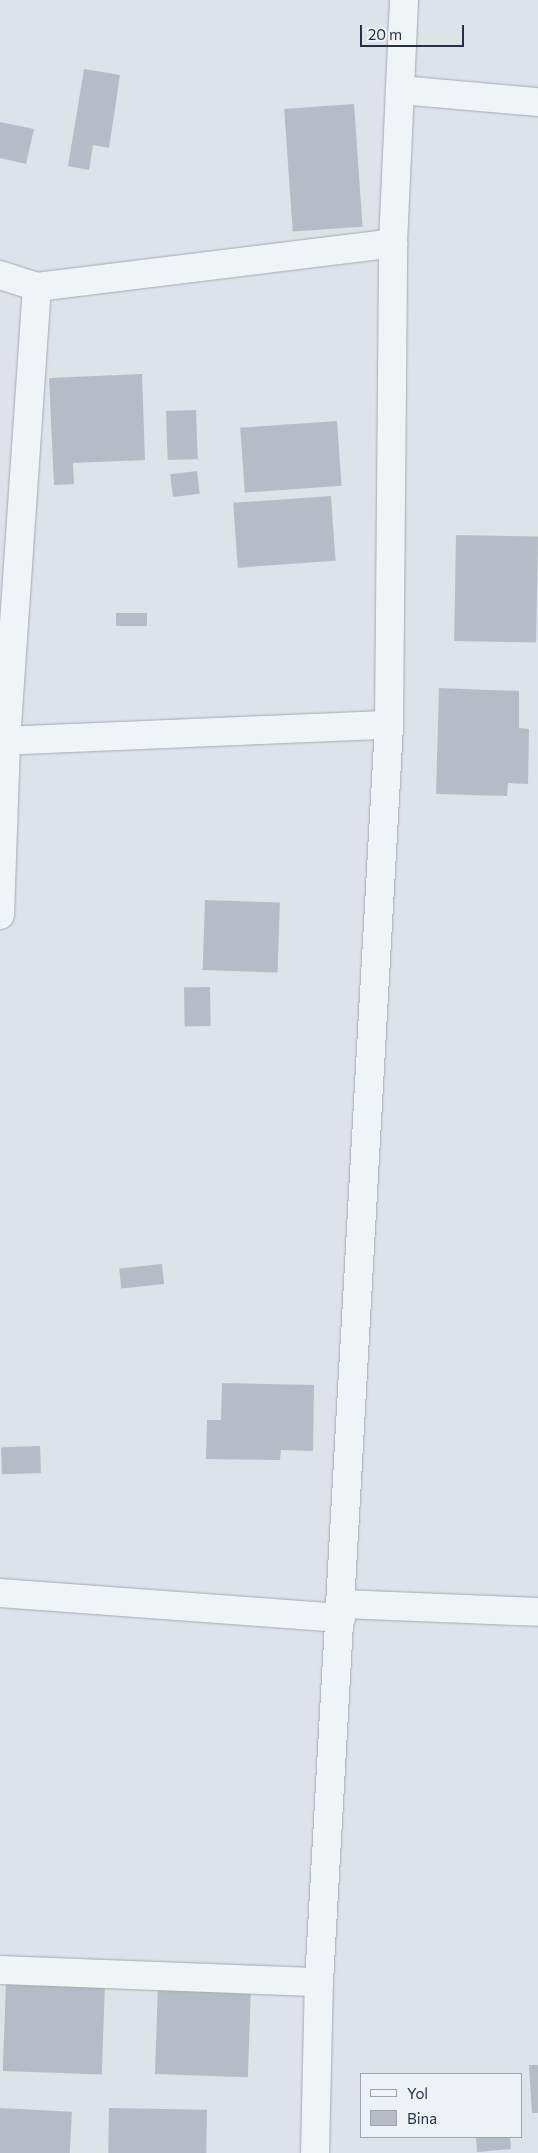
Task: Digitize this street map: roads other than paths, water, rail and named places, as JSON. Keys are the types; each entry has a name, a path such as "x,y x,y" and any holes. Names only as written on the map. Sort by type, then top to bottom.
{"street":[{"path":"315,2153 319,1982 389,725 393,243 404,0"},
{"path":"400,90 538,102"},
{"path":"0,275 37,287 393,243"},
{"path":"0,915 3,741 37,287"},
{"path":"3,741 389,725"},
{"path":"0,1593 341,1611 538,1612"},
{"path":"0,1970 319,1982"}]}
